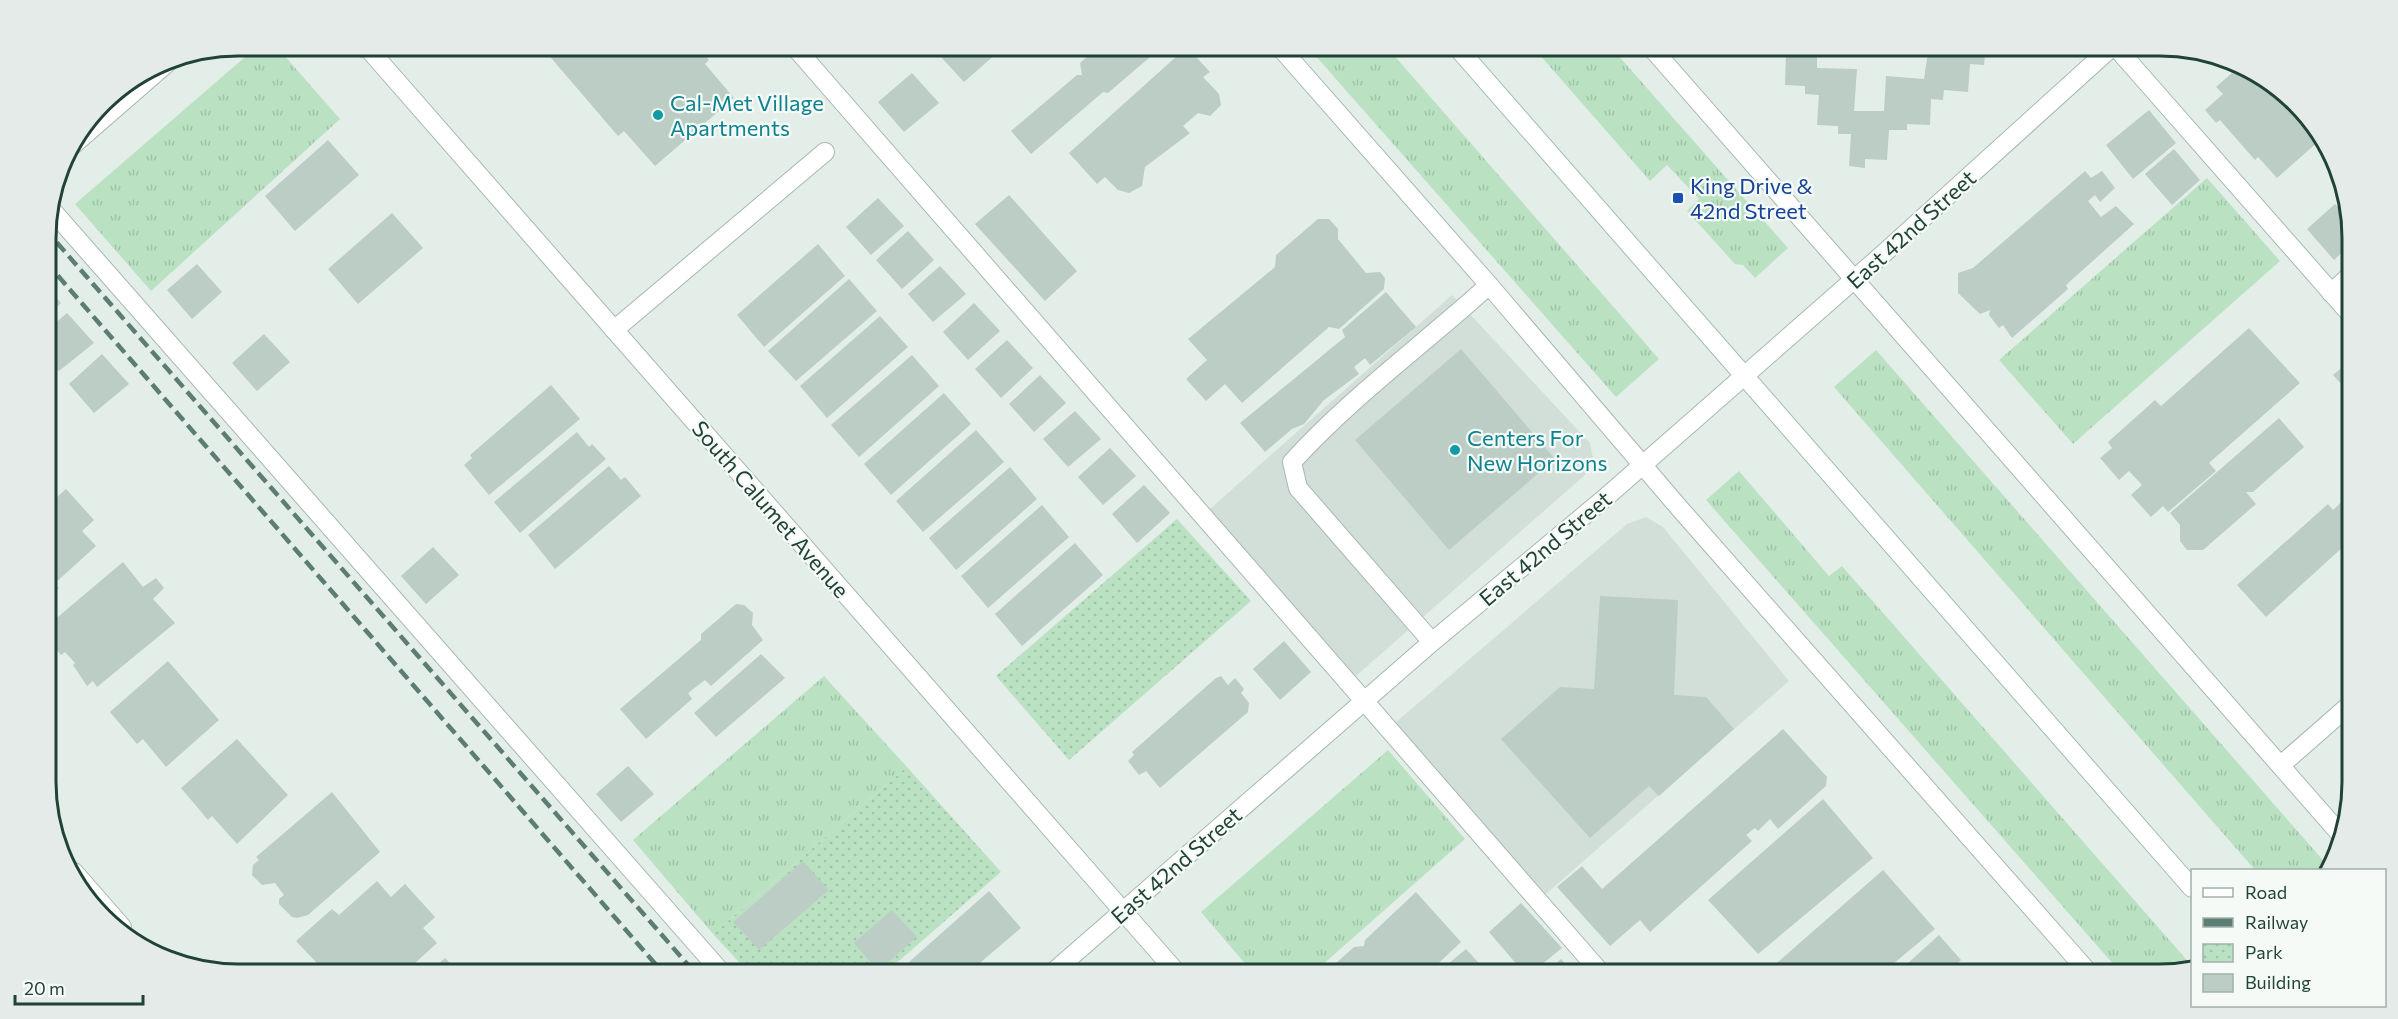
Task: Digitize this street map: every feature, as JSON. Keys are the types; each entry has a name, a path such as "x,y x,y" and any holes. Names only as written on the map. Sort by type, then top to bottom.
{"street":[{"name":"South Calumet Avenue","path":"374,55 1169,964"},
{"path":"802,55 1593,963"},
{"path":"1287,55 1489,285 1642,465 2080,963"},
{"path":"1464,55 2191,886"},
{"path":"1658,55 2336,829"},
{"name":"East 42nd Street","path":"1064,964 1432,642 1642,465 1854,280 2103,55"},
{"path":"2123,55 2342,305"},
{"path":"91,129 150,78"},
{"path":"614,330 825,152"},
{"path":"57,216 714,964"},
{"path":"2331,293 2342,283"},
{"path":"1432,642 1298,488 1292,462 1325,425 1441,329 1489,285"},
{"path":"2281,765 2342,712"}],"shaded area":[{"path":"1452,295 1590,443 1593,458 1585,475 1348,683 1203,515"},
{"path":"1646,517 1663,527 1789,681 1538,901 1388,729 1627,524"}],"green space":[{"path":"247,55 284,55 340,119 151,291 75,204"},
{"path":"1315,55 1394,55 1659,359 1616,397"},
{"path":"1540,55 1618,55 1788,248 1755,278 1743,265 1735,264 1687,211 1699,199 1667,165 1650,181"},
{"path":"2207,178 2280,261 2073,444 1999,360"},
{"path":"1876,350 2324,861 2320,869 2254,869 1834,387"},
{"path":"1739,471 1829,576 1842,566 2188,961 2112,963 1706,500"},
{"path":"1177,519 1251,601 1069,760 996,676"},
{"path":"824,676 907,767 713,934 633,840"},
{"path":"1388,750 1465,839 1324,963 1245,963 1201,912"},
{"path":"907,767 1001,872 896,964 741,964 713,934"}],"building":[{"name":"Cal-Met Village Apartments","path":"549,55 705,55 709,60 705,64 734,98 655,166 624,131 618,136"},
{"path":"943,55 995,55 964,82 941,57"},
{"path":"1089,55 1152,55 1108,93 1103,92 1031,154 1011,131 1077,75 1082,75 1080,63"},
{"path":"1178,55 1194,55 1210,72 1203,77 1219,94 1221,105 1210,116 1198,113 1183,126 1190,133 1145,167 1142,186 1129,193 1118,190 1105,177 1097,184 1069,153"},
{"path":"1786,55 1817,55 1817,68 1857,69 1854,111 1884,111 1886,76 1924,79 1928,55 2008,55 2008,57 1985,56 1984,65 1970,64 1968,92 1944,90 1943,100 1931,99 1930,125 1907,124 1907,130 1889,130 1887,160 1865,159 1865,168 1849,166 1851,134 1838,134 1838,126 1817,125 1819,95 1805,94 1805,86 1785,85"},
{"path":"2234,71 2252,80 2289,109 2316,143 2277,178 2258,157 2255,160 2220,120 2216,123 2205,110 2223,94 2216,87"},
{"path":"912,73 939,103 904,132 878,102"},
{"path":"2149,110 2176,143 2133,179 2106,145"},
{"path":"328,140 359,175 295,231 265,196"},
{"path":"2174,149 2200,180 2172,205 2145,174"},
{"path":"2085,171 2091,178 2102,171 2115,188 2100,202 2095,195 2088,201 2101,217 2116,206 2134,224 2066,285 2068,289 2012,338 2003,325 1999,328 1989,315 1990,310 1980,314 1958,293 1958,273 1973,268"},
{"path":"1009,195 1077,271 1045,301 975,224"},
{"path":"878,198 904,226 871,255 846,227"},
{"path":"2335,204 2341,213 2342,252 2334,260 2307,229"},
{"path":"392,213 423,248 358,304 328,269"},
{"path":"1318,219 1329,219 1338,229 1338,239 1366,273 1380,272 1385,278 1384,289 1339,329 1329,327 1242,403 1225,384 1206,401 1186,379 1207,360 1188,339 1275,267 1276,255"},
{"path":"908,231 934,260 902,289 876,260"},
{"path":"818,244 845,276 764,347 737,315"},
{"path":"197,264 222,292 192,319 167,290"},
{"path":"940,266 966,294 933,322 908,294"},
{"path":"849,279 877,311 796,381 768,351"},
{"path":"1386,292 1416,327 1370,365 1365,358 1354,367 1359,374 1324,400 1304,424 1292,429 1265,452 1240,423 1345,337 1342,330"},
{"path":"56,297 61,303 56,307"},
{"path":"974,303 1000,331 968,360 943,332"},
{"path":"67,313 94,343 59,371 56,367 56,323"},
{"path":"880,316 908,347 827,418 800,386"},
{"path":"2249,328 2300,383 2209,463 2216,471 2168,512 2163,506 2151,517 2131,495 2142,485 2129,471 2119,480 2100,458 2112,448 2108,442 2155,400 2161,406"},
{"path":"264,334 290,362 257,391 232,363"},
{"path":"1007,340 1033,368 1001,398 975,369"},
{"name":"Centers For New Horizons","path":"1461,349 1555,459 1449,550 1355,440"},
{"path":"102,354 129,384 94,413 69,384"},
{"path":"912,355 939,386 859,457 831,425"},
{"path":"2342,367 2342,385 2333,375"},
{"path":"1040,375 1066,403 1034,432 1009,404"},
{"path":"551,385 580,419 489,495 464,465 472,458 470,455"},
{"path":"944,393 971,424 891,495 864,464"},
{"path":"1075,411 1101,439 1068,467 1043,439"},
{"path":"2279,418 2304,447 2253,492 2246,492 2256,504 2203,550 2187,550 2180,541 2180,525 2170,513"},
{"path":"976,430 1004,462 923,532 896,501"},
{"path":"577,432 589,447 592,444 606,459 520,533 494,502"},
{"path":"1110,448 1136,476 1103,505 1078,477"},
{"path":"609,466 621,480 625,477 641,496 555,569 528,535"},
{"path":"1010,467 1037,499 956,570 929,538"},
{"path":"1144,485 1170,513 1137,543 1112,514"},
{"path":"66,489 94,520 82,531 96,546 55,583 56,499"},
{"path":"2342,501 2342,548 2266,617 2237,585 2328,504 2333,510"},
{"path":"1042,505 1069,537 988,608 961,576"},
{"path":"1075,543 1103,575 1022,646 995,614"},
{"path":"433,547 459,575 426,604 401,576"},
{"path":"123,562 143,587 156,578 164,588 153,599 175,623 97,687 93,681 87,686 73,665 75,663 65,652 61,655 55,648 55,619"},
{"path":"1600,596 1678,600 1674,695 1706,697 1734,729 1659,796 1649,786 1590,838 1501,739 1560,687 1594,689"},
{"path":"736,604 744,605 753,613 752,625 763,640 711,686 705,680 688,693 692,699 646,739 620,709 701,640 701,634"},
{"path":"1284,641 1311,672 1280,700 1253,669"},
{"path":"761,654 785,678 716,737 694,713"},
{"path":"168,661 219,720 166,767 143,739 137,744 110,712"},
{"path":"1221,676 1228,685 1235,678 1244,689 1241,693 1249,703 1248,712 1160,788 1146,771 1139,775 1128,761 1134,755 1132,752"},
{"path":"1783,729 1827,777 1826,786 1778,829 1770,819 1758,831 1755,828 1746,835 1752,841 1650,932 1640,920 1610,946 1557,887 1582,866 1602,889"},
{"path":"237,739 288,795 237,844 212,816 208,820 181,788"},
{"path":"628,766 654,794 621,822 596,794"},
{"path":"332,792 380,852 308,915 292,917 279,904 279,899 284,895 275,883 262,885 252,875 253,865 259,860 256,857"},
{"path":"1823,799 1873,858 1758,954 1708,900"},
{"path":"803,861 829,890 759,950 733,922"},
{"path":"1883,870 1935,929 1894,963 1777,963"},
{"path":"377,881 391,897 405,884 435,917 423,928 437,943 414,964 316,964 296,941 332,909 339,915"},
{"path":"989,891 1021,928 980,964 909,962"},
{"path":"1416,892 1461,942 1438,963 1336,963 1354,947 1364,946 1365,940"},
{"path":"1521,903 1562,948 1543,963 1516,963 1489,932"},
{"path":"892,910 917,937 886,964 872,964 854,943"},
{"path":"1939,935 1961,960 1958,963 1908,963"},
{"path":"1466,949 1479,963 1449,963"},
{"path":"445,958 451,964 438,964"}],"railway":[{"path":"56,242 687,964"},
{"path":"56,273 655,964"}],"place":[{"name":"Cal-Met Village Apartments","path":"658,115"},
{"name":"King Drive & 42nd Street","path":"1678,198"},
{"name":"Centers For New Horizons","path":"1455,450"}]}
